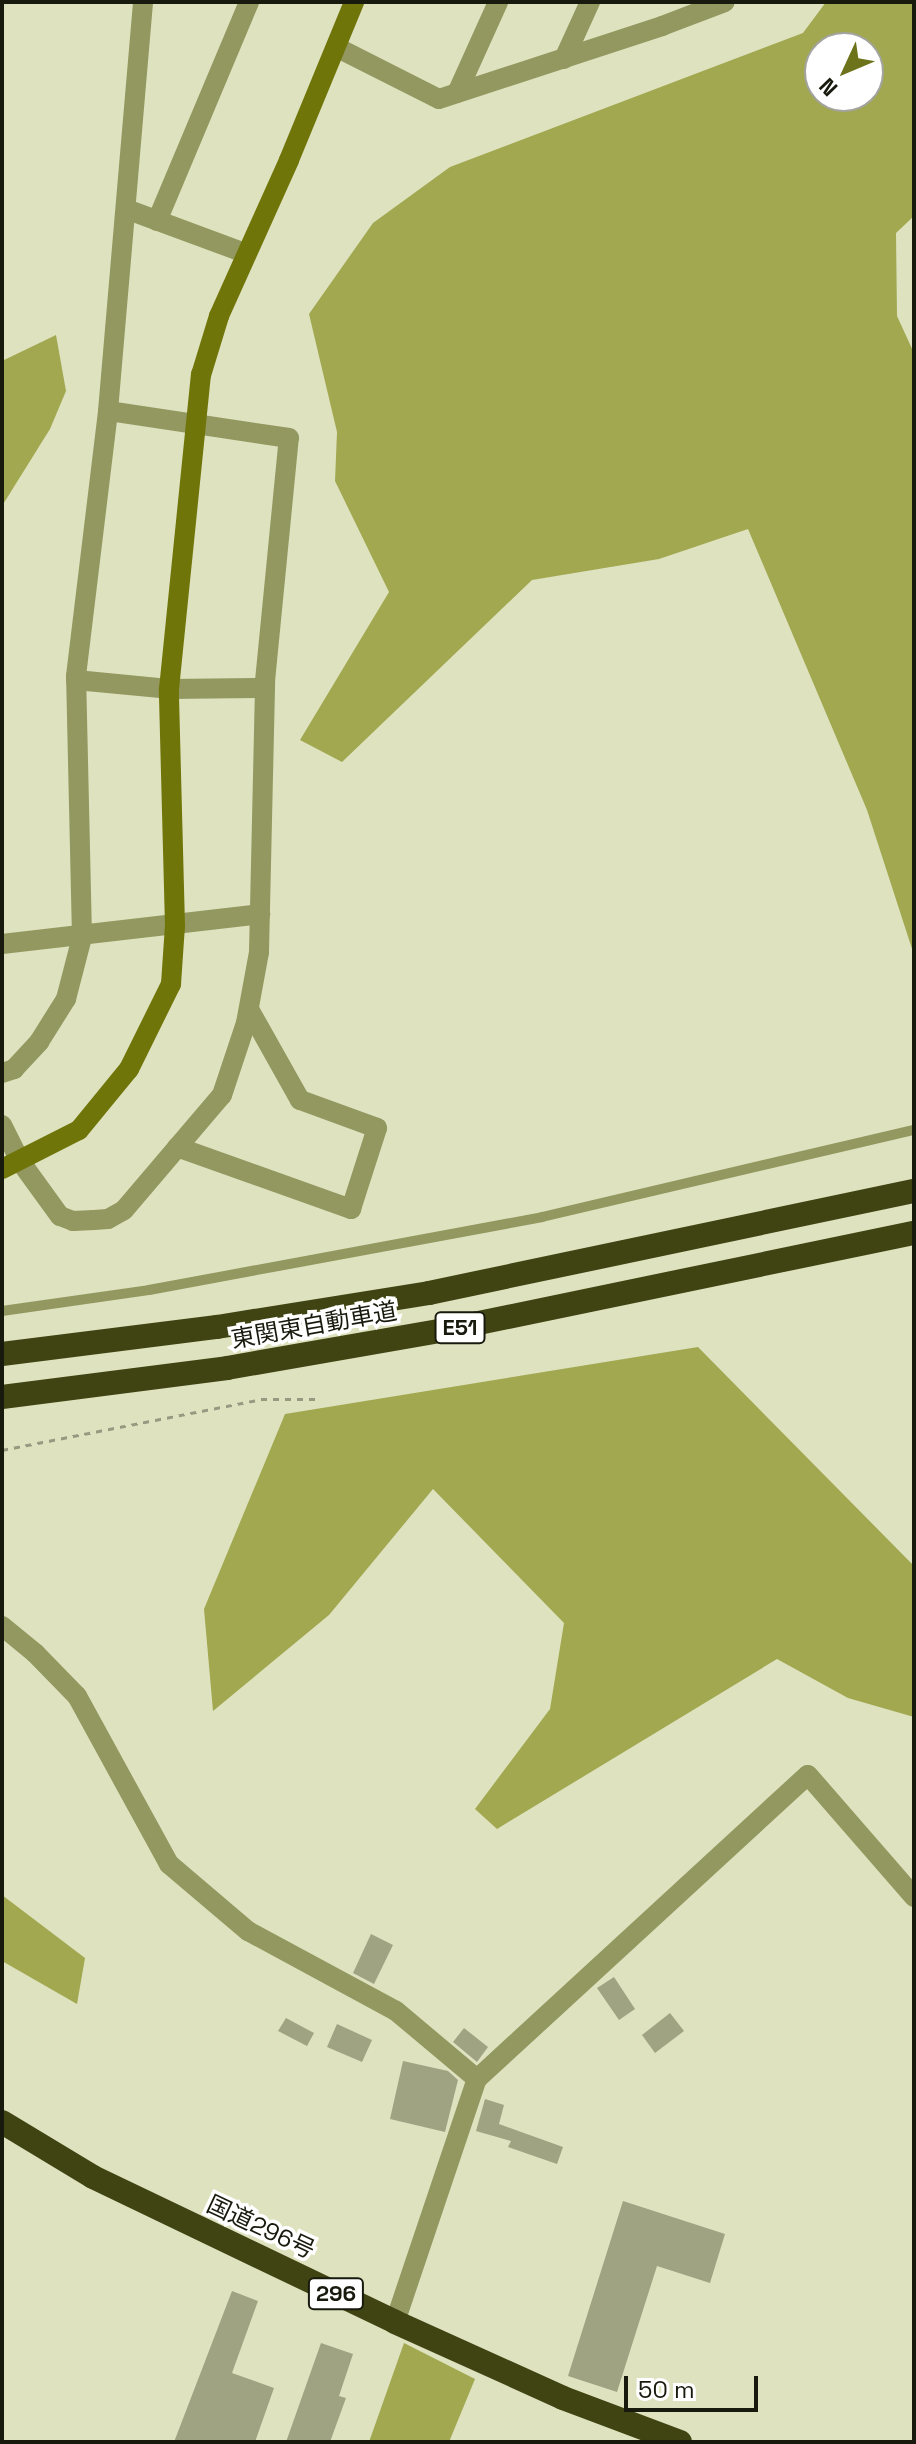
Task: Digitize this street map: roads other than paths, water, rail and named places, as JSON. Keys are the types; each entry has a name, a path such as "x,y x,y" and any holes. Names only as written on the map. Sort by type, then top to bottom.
{"highway":[{"path":"836,1209 914,1183"},
{"name":"東関東自動車道","path":"2,1354 217,1327 429,1293 914,1191"},
{"name":"東関東自動車道","path":"2,1397 227,1368 440,1331 914,1233"},
{"name":"国道296号","path":"2,2122 93,2177 395,2322 563,2398 680,2442"}],"street":[{"path":"2,1073 14,1069 39,1042 66,999 82,937 76,680 108,411 143,2"},
{"path":"157,221 249,2"},
{"path":"11,1165 79,1130 129,1069 171,984 175,926 169,689 201,375 219,316 354,2"},
{"path":"457,93 498,2"},
{"path":"564,59 590,2"},
{"path":"662,26 674,2"},
{"path":"336,47 439,99 662,26 725,2"},
{"path":"126,209 245,253"},
{"path":"2,1125 11,1165 60,1216 73,1221 108,1219 124,1210 222,1095 249,1009 259,952 265,688 289,438 108,411"},
{"path":"76,680 169,689 265,688"},
{"path":"2,944 260,914"},
{"path":"177,1147 351,1209 377,1128 300,1100 249,1009"},
{"path":"2,1626 35,1653 77,1696 169,1864 248,1931 396,2011 477,2079"},
{"path":"395,2322 477,2079 808,1775 914,1897"}],"lane":[{"path":"2,1311 149,1290 542,1217 914,1130"}]}
